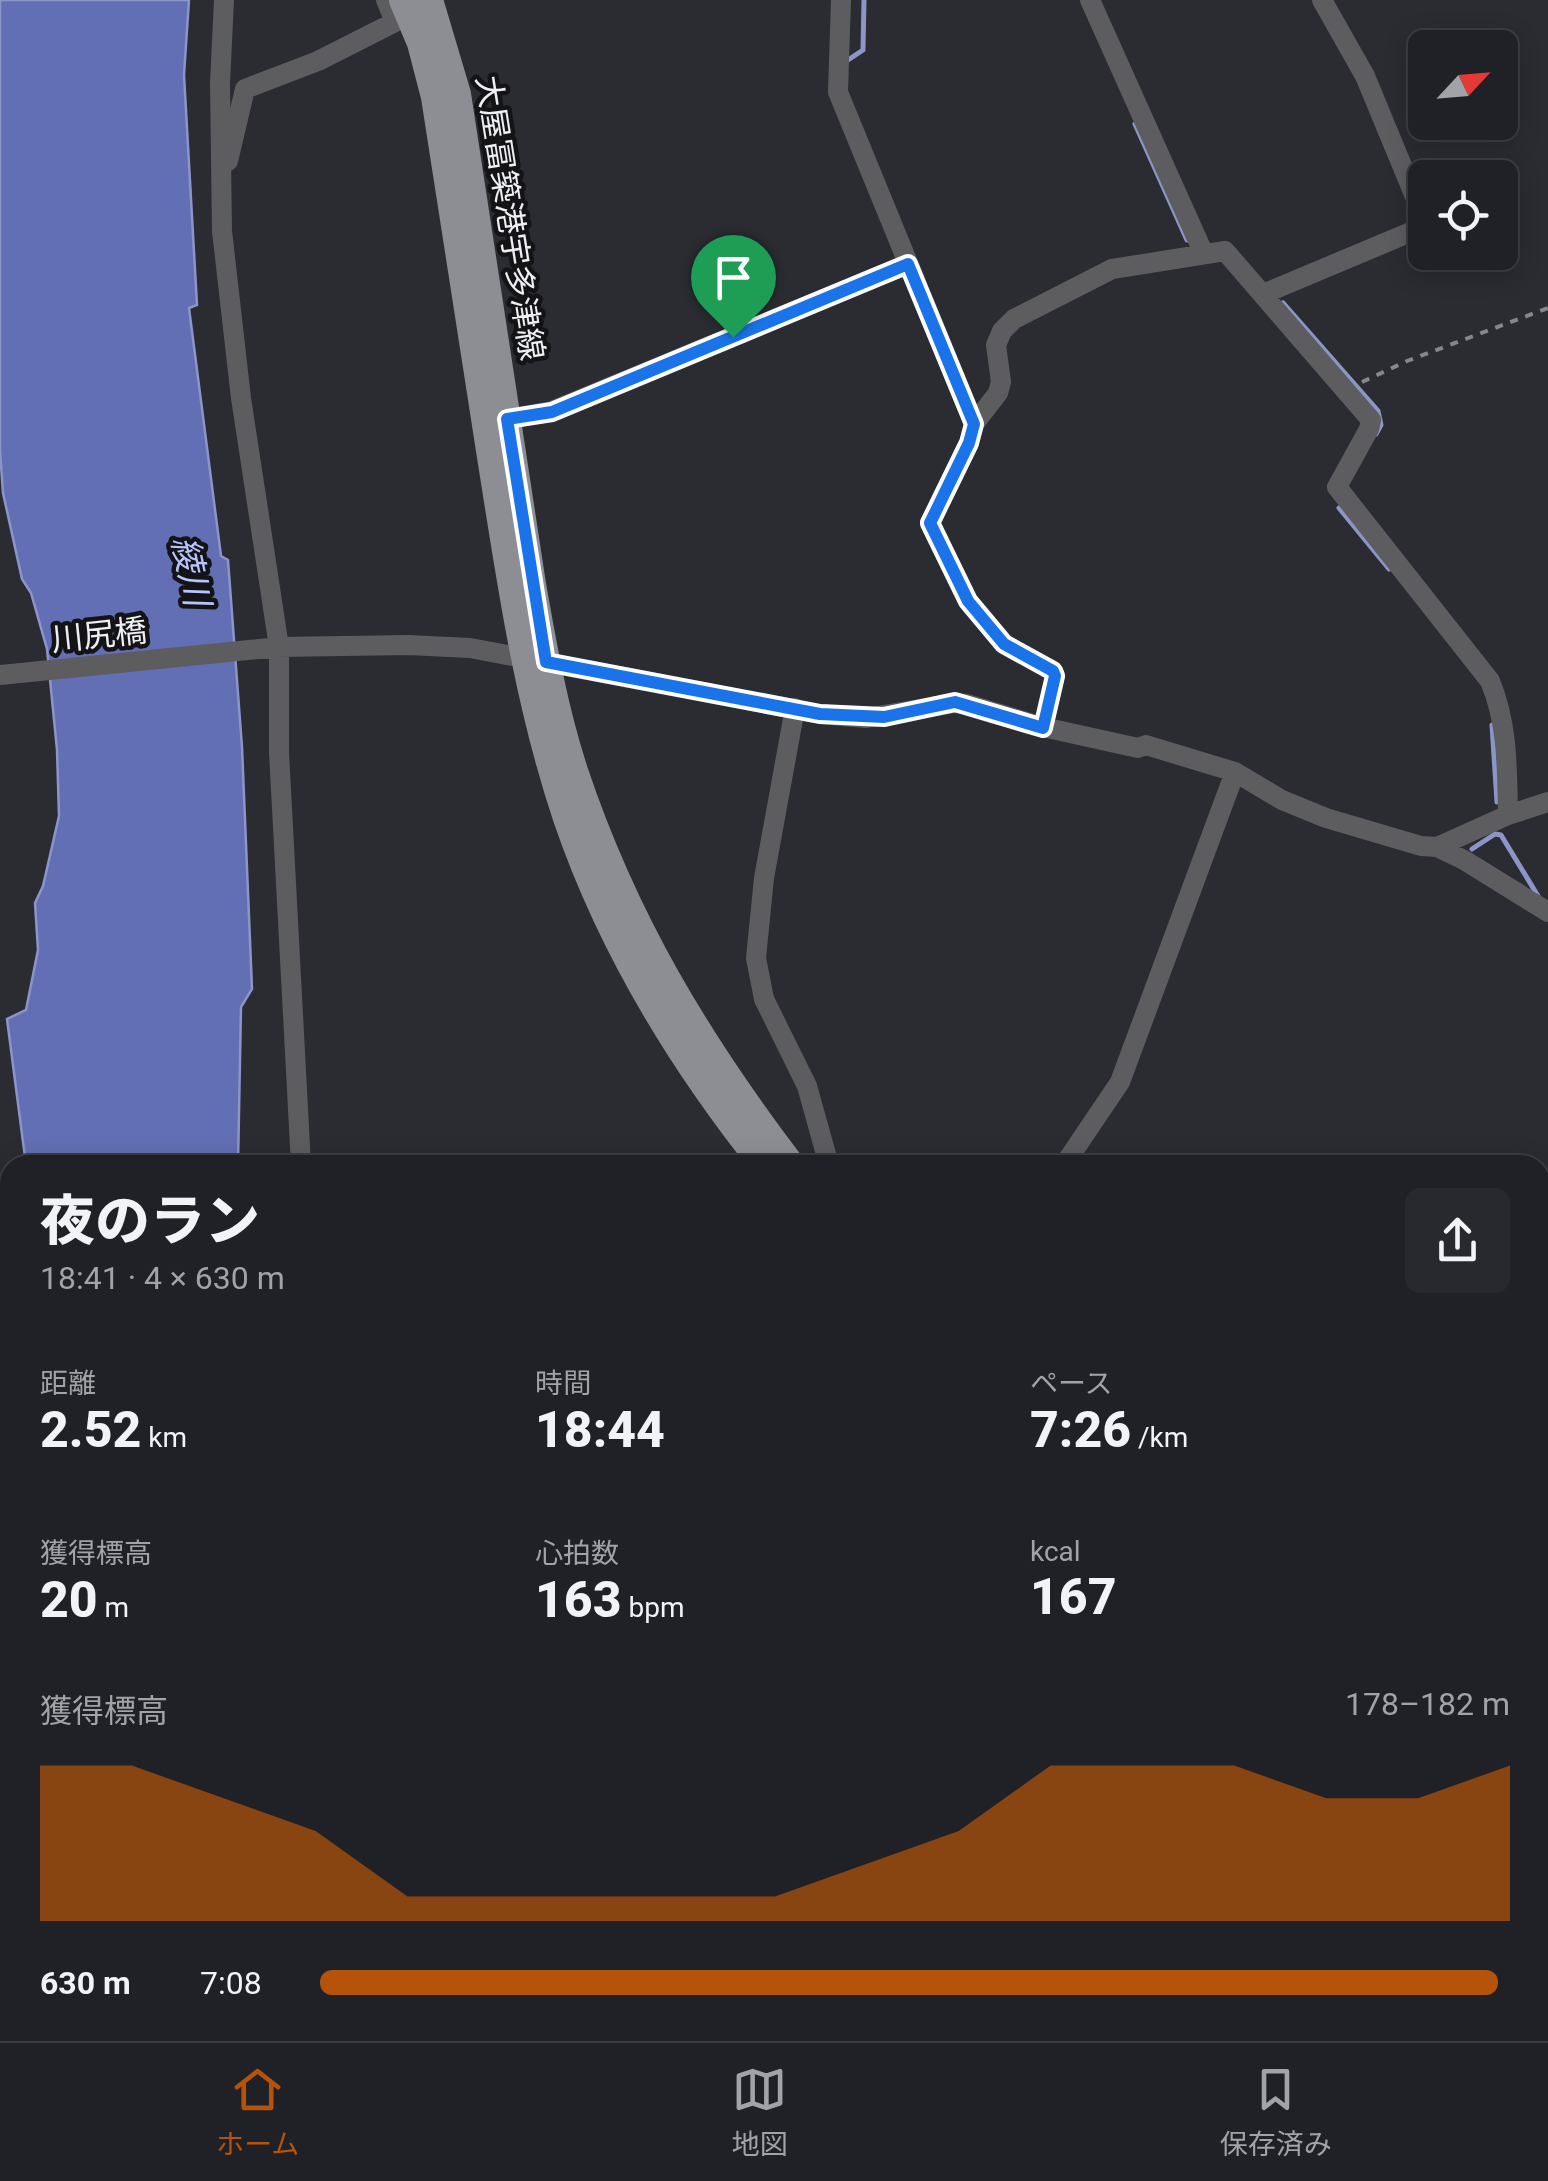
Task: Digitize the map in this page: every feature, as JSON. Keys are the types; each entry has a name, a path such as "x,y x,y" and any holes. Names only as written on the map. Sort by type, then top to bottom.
{"main road":[{"name":"大屋冨築港宇多津線","path":"403,0 435,96 554,777 599,900 637,976 729,1122 756,1155"},
{"name":"大屋冨築港宇多津線","path":"429,0 457,94 507,419 534,660 634,918 701,1041 784,1155"}],"street":[{"path":"224,0 220,84 222,231 272,648 300,1155"},
{"path":"221,170 231,156 245,89 318,62 396,22 386,0"},
{"path":"842,0 838,92 974,424"},
{"path":"1090,0 1203,252"},
{"path":"1322,0 1365,76 1408,182"},
{"path":"1269,291 1408,231"},
{"path":"1043,728 1053,671 1004,644 980,616 968,601 930,523 969,443 974,424 998,393 1001,382 996,346 1002,331 1014,319 1112,269 1225,251 1269,291 1371,420 1337,487 1490,681 1501,706 1508,815"},
{"path":"507,419 552,412 908,264"},
{"name":"川尻橋","path":"0,675 272,648 408,645 470,648 866,718 955,702 1043,728 1138,748 1146,745 1235,772 1282,800 1326,818 1422,846 1437,846 1548,912"},
{"path":"795,708 764,878 756,958 764,1000 807,1086 826,1155"},
{"path":"1071,1155 1120,1082 1235,772"},
{"path":"1437,846 1548,802"}],"path":[{"path":"1358,385 1407,361 1548,308"}],"water":[{"name":"綾川","path":"0,0 189,0 184,75 197,305 189,308 221,556 228,560 242,747 252,989 241,1007 238,1155 25,1155 7,1019 26,1010 38,950 35,903 43,886 59,816 57,750 47,649 31,593 22,579 3,493"}],"waterway":[{"path":"848,60 863,50 864,0"},
{"path":"1135,124 1187,240"},
{"path":"1283,303 1378,411 1381,425 1376,434"},
{"path":"1339,508 1389,569"},
{"path":"1492,725 1497,802"},
{"path":"1472,849 1495,834 1501,835 1538,896"}],"route":[{"path":"908,264 974,424 969,443 930,523 968,601 1004,644 1053,671 1043,728 955,702 884,717 820,714 546,662 507,419 552,412 733,337 908,264"}]}
